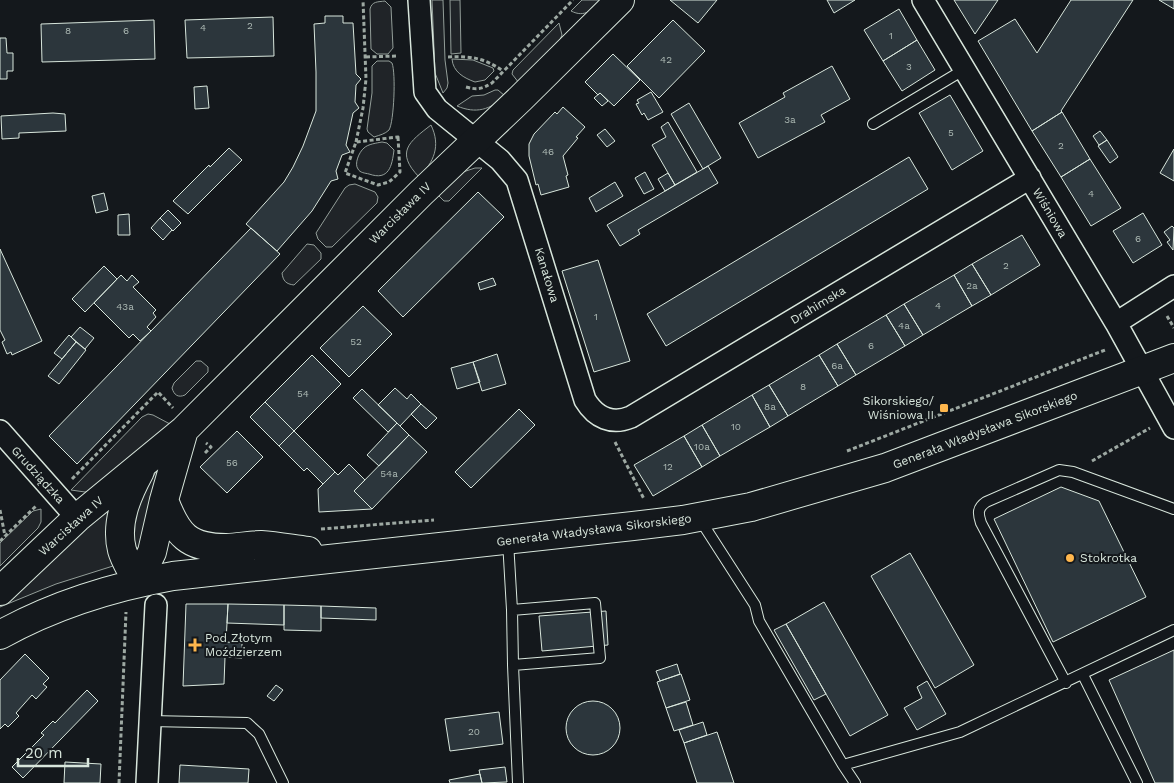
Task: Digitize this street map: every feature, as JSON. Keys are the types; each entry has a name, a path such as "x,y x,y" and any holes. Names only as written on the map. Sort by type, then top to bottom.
{"street":[{"name":"Kanałowa","path":"418,0 425,92 437,109 500,160 517,180 586,400 595,413 603,418"},
{"name":"Warcisława IV","path":"0,592 77,518 184,430 414,200 620,0"},
{"name":"Wiśniowa","path":"923,0 1116,323 1142,370 1165,426"},
{"name":"Drahimska","path":"603,418 619,420 631,417 1030,178"},
{"path":"1116,323 1174,286"},
{"name":"Generała Władysława Sikorskiego","path":"0,635 25,621 80,599 138,582 173,576 508,540 699,517 752,507 885,468 1174,358"},
{"name":"Warcisława IV","path":"138,582 152,552 164,500 184,430"},
{"name":"Grudziądzka","path":"0,431 49,498 77,518"},
{"name":"Warcisława IV","path":"138,582 122,551 120,531 124,508 133,484 145,463"},
{"path":"164,500 171,519 184,536 200,546 226,548 260,545 359,557"},
{"path":"147,783 156,605"}],"lane":[{"path":"873,124 964,69"},
{"path":"1066,683 981,523 978,511 981,506 986,502 1059,470 1073,472 1174,509"},
{"path":"699,517 754,605 759,621 855,783"},
{"path":"508,540 518,783"},
{"path":"512,610 596,603 600,658 513,664"},
{"path":"843,765 960,732 1174,630"},
{"path":"1082,675 1137,783"},
{"path":"150,721 247,723 259,734 283,783"}],"path":[{"path":"356,142 398,137 400,172 388,182 378,185 345,173 356,142 363,108 366,57 363,0"},
{"path":"466,86 475,89 483,88 492,83 573,0"},
{"path":"366,57 397,56"},
{"path":"448,57 462,56 481,59 490,62 503,72"},
{"path":"1165,313 1174,328"},
{"path":"838,454 1105,350"},
{"path":"0,541 49,498 158,392"},
{"path":"603,418 646,504"},
{"path":"1073,472 1165,426"},
{"path":"0,510 5,536"},
{"path":"317,530 442,519"},
{"path":"0,531 5,536"},
{"path":"119,783 126,612"}],"shaded area":[{"path":"432,0 443,0 445,60 448,83 443,93 435,73"},
{"path":"450,0 460,0 461,53 451,54"},
{"path":"582,0 601,0 588,12 580,14 571,11"},
{"path":"385,1 391,7 393,48 388,54 377,54 371,49 370,9 374,3"},
{"path":"559,23 562,35 559,42 519,83 512,74 513,70"},
{"path":"452,59 473,60 493,68 494,71 485,80 475,82 467,79 454,68"},
{"path":"377,61 389,61 392,63 394,97 389,130 374,137 367,129 372,93 372,66"},
{"path":"498,90 505,96 494,105 477,110 457,106 472,96 484,95"},
{"path":"431,125 436,147 429,165 419,177 408,161 406,154 411,142"},
{"path":"382,142 387,143 394,150 388,171 385,174 376,176 360,171 357,167 357,161 362,150"},
{"path":"475,168 482,168 449,201 444,201 437,194 460,173"},
{"path":"355,184 375,192 378,197 377,203 332,247 326,247 318,239 316,233 345,188"},
{"path":"307,244 314,245 321,253 321,259 294,285 285,282 282,273"},
{"path":"196,361 201,361 208,367 208,372 185,395 177,395 172,388 174,383"},
{"path":"148,414 170,424 92,491 71,490 142,417"},
{"path":"168,455 140,556 133,545 133,517 149,482"},
{"path":"111,500 113,566 56,584 0,607 0,601"},
{"path":"41,509 41,522 38,528 0,566 0,543 33,511"}],"building":[{"path":"670,0 717,0 698,23"},
{"path":"827,0 855,0 834,13"},
{"path":"954,0 998,0 975,34"},
{"path":"1071,0 1133,0 1062,112 1032,131 978,41 1015,19 1037,53"},
{"path":"1159,0 1174,0 1174,9"},
{"path":"899,9 917,40 883,61 864,30"},
{"path":"325,16 343,16 343,23 353,23 356,74 361,79 356,85 355,102 359,108 353,113 346,145 350,152 342,155 336,171 338,179 331,181 312,211 277,251 246,224 284,182 303,146 316,111 314,24 325,23"},
{"path":"273,17 274,56 187,58 185,20"},
{"path":"154,20 155,59 42,62 41,24"},
{"path":"673,20 705,51 659,98 627,66"},
{"path":"0,38 6,38 7,53 13,53 13,71 7,71 7,79 0,79"},
{"path":"917,40 935,70 902,91 883,61"},
{"path":"613,54 640,80 614,106 600,93 598,95 585,82"},
{"path":"832,66 850,99 821,115 825,122 758,158 739,123 785,97 783,93"},
{"path":"207,86 209,108 195,109 194,87"},
{"path":"651,92 663,112 648,120 644,113 642,115 636,104 639,103 637,100"},
{"path":"600,93 608,101 602,106 594,98"},
{"path":"950,95 983,151 952,170 919,113"},
{"path":"689,103 721,158 703,169 671,114"},
{"path":"563,107 585,127 563,156 569,187 541,195 538,184 536,185 529,156 529,144 534,134 555,112 557,114"},
{"path":"1062,112 1090,159 1061,177 1032,131"},
{"path":"65,114 66,131 19,133 19,138 2,139 1,116"},
{"path":"668,122 697,172 675,185 652,145 666,137 661,127"},
{"path":"605,129 615,141 607,147 597,135"},
{"path":"1100,131 1107,140 1099,145 1093,136"},
{"path":"1107,140 1118,157 1110,163 1098,146"},
{"path":"229,148 242,160 188,214 173,201"},
{"path":"1174,149 1174,181 1160,173"},
{"path":"909,157 928,189 666,346 647,314"},
{"path":"1090,159 1121,208 1091,226 1061,177"},
{"path":"708,166 718,183 638,230 640,234 620,246 607,225"},
{"path":"645,172 654,189 644,194 635,178"},
{"path":"668,173 675,185 665,191 658,179"},
{"path":"615,182 623,196 596,212 589,198"},
{"path":"478,192 504,217 403,317 378,291"},
{"path":"104,193 108,210 96,213 92,196"},
{"path":"168,210 181,223 173,231 160,218"},
{"path":"1143,213 1162,245 1133,263 1113,231"},
{"path":"129,214 130,235 118,235 118,215"},
{"path":"160,218 172,230 163,240 151,228"},
{"path":"1172,226 1174,228 1173,250 1167,242 1170,240 1164,232"},
{"path":"251,228 280,254 77,464 49,436"},
{"path":"1022,235 1040,265 991,295 972,264"},
{"path":"0,249 42,341 12,355 11,352 7,354 2,342 5,340 0,330"},
{"path":"598,260 630,361 594,372 562,271"},
{"path":"972,264 991,295 972,306 954,275"},
{"path":"104,266 117,279 85,312 72,299"},
{"path":"121,275 127,281 132,275 139,282 133,287 156,310 153,313 156,317 147,327 151,331 140,341 133,334 129,338 94,303"},
{"path":"954,275 972,306 923,335 904,304"},
{"path":"493,278 496,285 480,290 478,283"},
{"path":"904,304 923,335 905,346 886,315"},
{"path":"363,306 392,334 349,377 320,348"},
{"path":"886,315 905,346 856,375 837,344"},
{"path":"80,327 94,338 85,349 71,337"},
{"path":"69,335 76,342 62,359 54,353"},
{"path":"76,342 86,350 59,384 48,376"},
{"path":"837,344 856,375 838,386 819,355"},
{"path":"497,354 506,384 482,391 473,362"},
{"path":"312,355 341,384 294,431 265,402"},
{"path":"819,355 838,386 788,416 769,385"},
{"path":"473,362 480,382 457,389 451,368"},
{"path":"769,385 788,416 770,427 752,395"},
{"path":"395,388 407,399 411,394 421,404 400,426 378,405"},
{"path":"362,389 397,423 388,432 353,398"},
{"path":"752,395 770,427 720,456 702,425"},
{"path":"265,402 294,431 279,446 250,417"},
{"path":"421,404 437,418 426,429 411,414"},
{"path":"519,409 535,425 471,488 455,472"},
{"path":"397,423 409,435 379,466 367,455"},
{"path":"702,425 720,456 702,467 684,436"},
{"path":"237,431 263,457 227,493 200,467"},
{"path":"294,431 335,472 323,484 307,468 304,471 279,446"},
{"path":"409,435 427,452 372,509 354,491"},
{"path":"684,436 702,467 653,496 634,465"},
{"path":"349,464 365,480 354,491 372,509 319,512 318,489 335,472 338,475"},
{"name":"Stokrotka","path":"1061,487 1099,501 1146,597 1053,642 994,519"},
{"path":"910,553 974,665 935,688 871,576"},
{"path":"824,602 888,715 850,736 786,624"},
{"path":"186,604 228,604 226,642 242,643 242,658 225,657 224,684 183,686"},
{"path":"228,604 284,605 284,625 227,623"},
{"path":"284,605 321,606 321,631 284,630"},
{"path":"321,606 376,608 376,620 321,618"},
{"path":"606,611 608,645 542,651 539,616"},
{"path":"786,624 826,694 814,700 774,630"},
{"path":"1174,650 1174,783 1155,783 1109,680"},
{"path":"25,654 49,678 43,684 47,687 36,699 32,695 16,713 19,716 8,727 5,724 0,729 0,680"},
{"path":"677,664 680,674 660,681 656,671"},
{"path":"681,674 690,700 666,708 657,682"},
{"path":"927,681 946,714 917,730 904,708 922,698 917,687"},
{"path":"276,685 283,690 274,701 267,696"},
{"path":"87,690 98,701 23,778 12,767 44,735 41,733 53,721 55,723"},
{"path":"593,701 603,703 612,709 618,718 620,728 618,738 612,747 603,753 593,755 583,753 574,747 568,738 566,728 568,718 574,709 583,703"},
{"path":"686,702 693,725 674,731 666,708"},
{"path":"499,712 503,744 450,751 445,719"},
{"path":"703,722 707,735 684,743 679,730"},
{"path":"717,732 734,783 697,783 684,743"},
{"path":"65,762 101,764 100,783 64,783"},
{"path":"180,765 249,769 248,783 179,783"},
{"path":"505,767 507,782 482,783 479,770"},
{"path":"480,774 482,783 450,783 449,780"}],"place":[{"name":"Sikorskiego/ Wiśniowa II","path":"944,408"},
{"name":"Stokrotka","path":"1070,558"},
{"name":"Pod Złotym Moździerzem","path":"195,645"}]}
